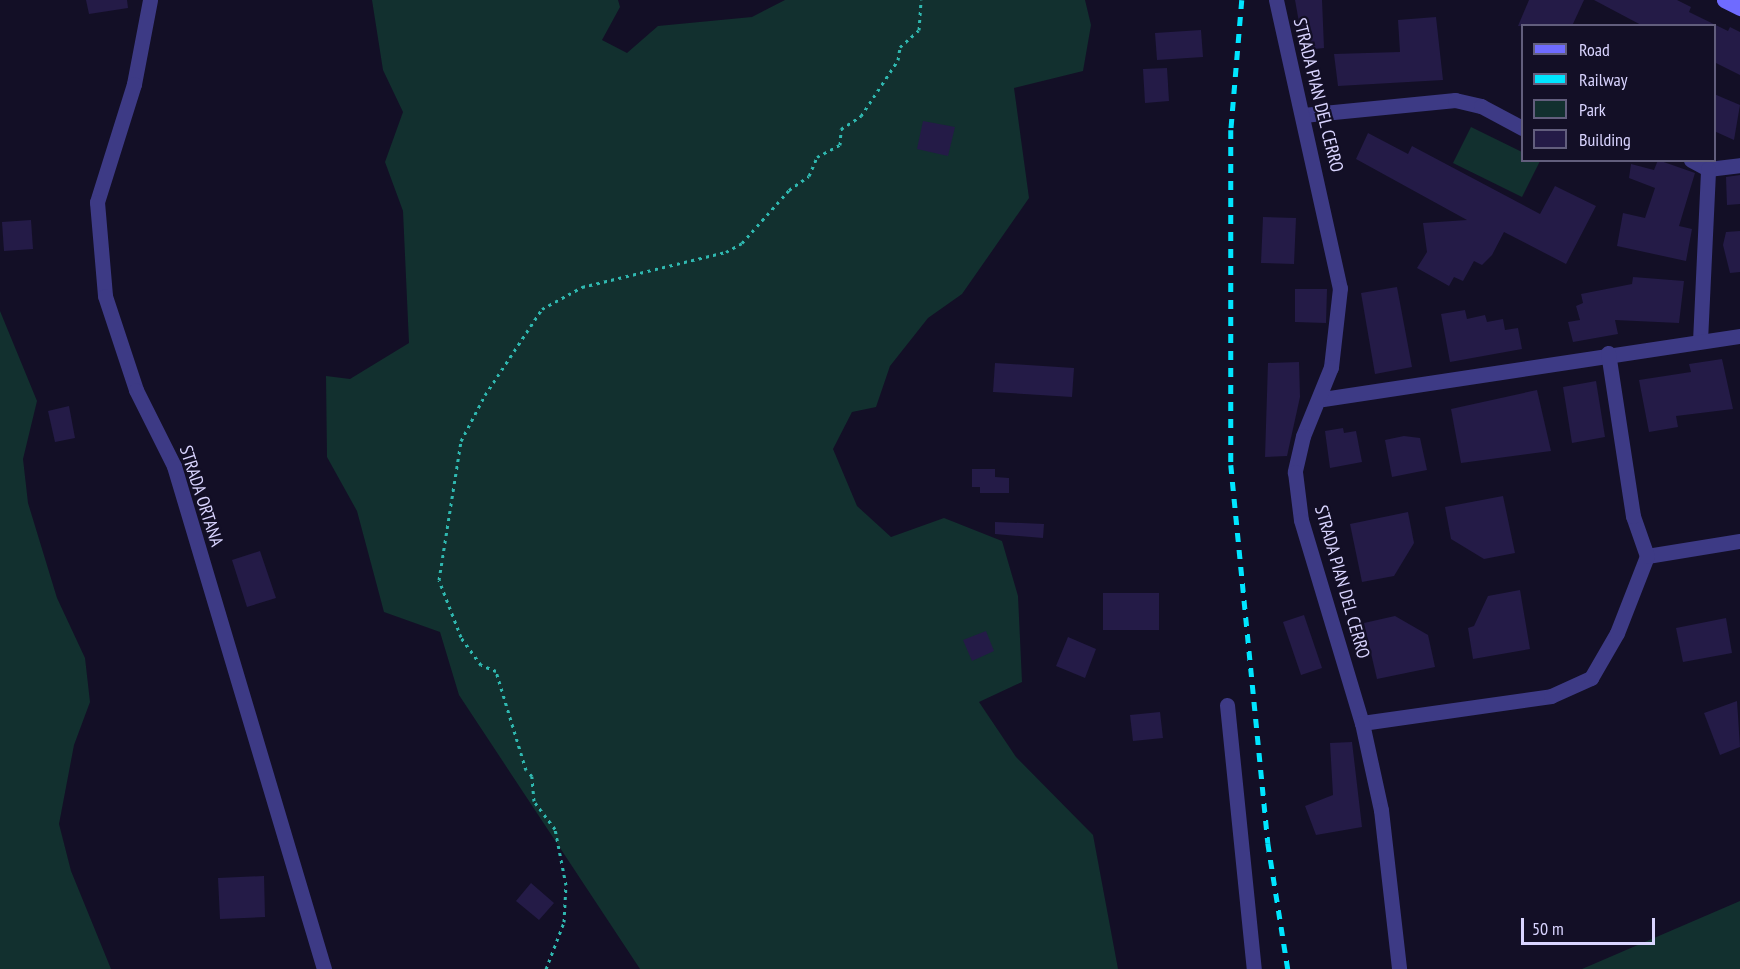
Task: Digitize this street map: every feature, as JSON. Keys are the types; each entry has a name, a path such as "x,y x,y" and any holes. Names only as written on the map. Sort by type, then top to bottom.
{"main road":[{"path":"1724,0 1740,8"}],"street":[{"name":"STRADA ORTANA","path":"150,0 134,84 97,202 105,296 136,390 174,465 324,969"},
{"name":"STRADA PIAN DEL CERRO","path":"1276,0 1340,280 1340,311 1323,399 1303,436 1295,472 1300,510 1362,723 1381,810 1399,969"},
{"path":"1303,115 1455,100 1481,106 1521,127"},
{"path":"1695,162 1708,169 1740,165"},
{"path":"1700,341 1708,169"},
{"path":"1323,399 1608,353 1740,336"},
{"path":"1362,723 1551,696 1591,678 1617,633 1647,556 1633,516 1608,353"},
{"path":"1647,556 1740,541"},
{"path":"1227,705 1254,969"}],"path":[{"path":"546,969 564,922 566,885 555,829 534,801 532,776 525,770 496,671 481,665 461,637 439,580 461,441 485,394 543,309 582,287 726,252 742,243 808,176 817,157 840,145 842,129 861,116 898,60 900,47 919,30 921,0"}],"green space":[{"path":"372,0 618,0 620,7 602,40 627,53 658,26 752,17 785,0 1085,0 1091,25 1083,71 1014,88 1029,198 962,294 928,318 890,366 876,407 852,412 833,449 857,506 891,537 944,518 1002,541 1018,596 1022,682 979,702 1016,757 1093,835 1118,969 640,969 459,695 440,632 384,612 357,511 327,457 326,376 350,379 409,343 403,211 385,162 403,112 383,70"},
{"path":"1471,127 1521,152 1521,162 1540,162 1522,197 1453,163"},
{"path":"0,311 37,401 23,459 28,503 57,598 85,658 90,702 74,745 59,824 71,871 111,969 0,969"},
{"path":"1740,901 1740,969 1582,969"}],"building":[{"path":"86,0 127,0 128,8 89,14"},
{"path":"1295,0 1322,0 1324,48 1304,50"},
{"path":"1529,0 1584,0 1573,24 1521,24 1518,26"},
{"path":"1594,0 1677,0 1691,7 1689,12 1714,24 1639,24"},
{"path":"1436,17 1443,80 1338,86 1334,54 1400,52 1398,20"},
{"path":"1716,25 1728,31 1730,27 1740,32 1740,75 1716,63"},
{"path":"1201,30 1203,57 1157,60 1155,33"},
{"path":"1167,68 1169,101 1145,103 1143,69"},
{"path":"1716,95 1740,105 1734,140 1716,132"},
{"path":"923,121 955,127 948,156 917,149"},
{"path":"1368,133 1408,154 1412,146 1540,214 1555,186 1596,206 1566,264 1504,232 1492,255 1482,265 1474,261 1463,281 1454,277 1449,286 1417,268 1427,252 1423,223 1467,220 1356,159"},
{"path":"1657,162 1664,162 1695,173 1679,226 1692,229 1686,261 1617,246 1623,213 1645,218 1655,188 1629,178 1631,164 1654,170"},
{"path":"1740,175 1740,204 1727,205 1726,177"},
{"path":"1263,217 1296,218 1294,264 1261,263"},
{"path":"31,220 33,249 4,251 2,222"},
{"path":"1740,231 1740,272 1730,273 1723,245 1726,232"},
{"path":"1633,277 1684,281 1679,323 1615,320 1618,334 1573,342 1568,322 1580,320 1576,306 1583,303 1581,294 1632,284"},
{"path":"1397,287 1412,367 1375,374 1361,293"},
{"path":"1295,289 1327,289 1326,323 1295,322"},
{"path":"1465,310 1467,319 1485,315 1487,322 1503,319 1505,330 1518,328 1522,349 1450,362 1441,314"},
{"path":"1722,359 1733,409 1676,416 1678,427 1649,432 1639,380 1691,372 1689,364"},
{"path":"1299,362 1300,397 1287,456 1265,457 1268,363"},
{"path":"995,363 1074,368 1072,397 993,392"},
{"path":"1596,381 1605,437 1572,443 1563,387"},
{"path":"1537,390 1551,451 1461,463 1451,409"},
{"path":"69,406 75,438 55,442 48,411"},
{"path":"1343,428 1344,433 1356,431 1362,462 1330,468 1325,431"},
{"path":"1404,436 1420,438 1427,470 1392,477 1385,440"},
{"path":"972,469 995,469 995,477 1009,478 1009,493 980,493 980,487 972,487"},
{"path":"1503,496 1515,553 1484,559 1451,539 1445,507"},
{"path":"1408,512 1414,543 1394,576 1362,582 1350,524"},
{"path":"995,522 1044,524 1043,538 995,534"},
{"path":"260,551 276,598 247,607 232,560"},
{"path":"1520,590 1530,649 1473,659 1468,628 1474,626 1488,596"},
{"path":"1103,593 1159,593 1159,630 1103,630"},
{"path":"1304,615 1322,668 1301,675 1283,622"},
{"path":"1395,616 1428,635 1435,667 1377,679 1364,623"},
{"path":"1726,618 1732,653 1683,662 1676,628"},
{"path":"986,631 994,651 972,661 963,640"},
{"path":"1068,637 1096,649 1085,678 1056,666"},
{"path":"1737,701 1740,747 1720,755 1704,713"},
{"path":"1160,712 1163,738 1133,741 1130,715"},
{"path":"1352,742 1362,827 1316,835 1305,806 1333,795 1330,743"},
{"path":"264,876 265,917 220,919 218,878"},
{"path":"531,883 554,903 539,920 516,901"}],"railway":[{"path":"1242,0 1231,130 1231,465 1268,843 1288,969"}]}
